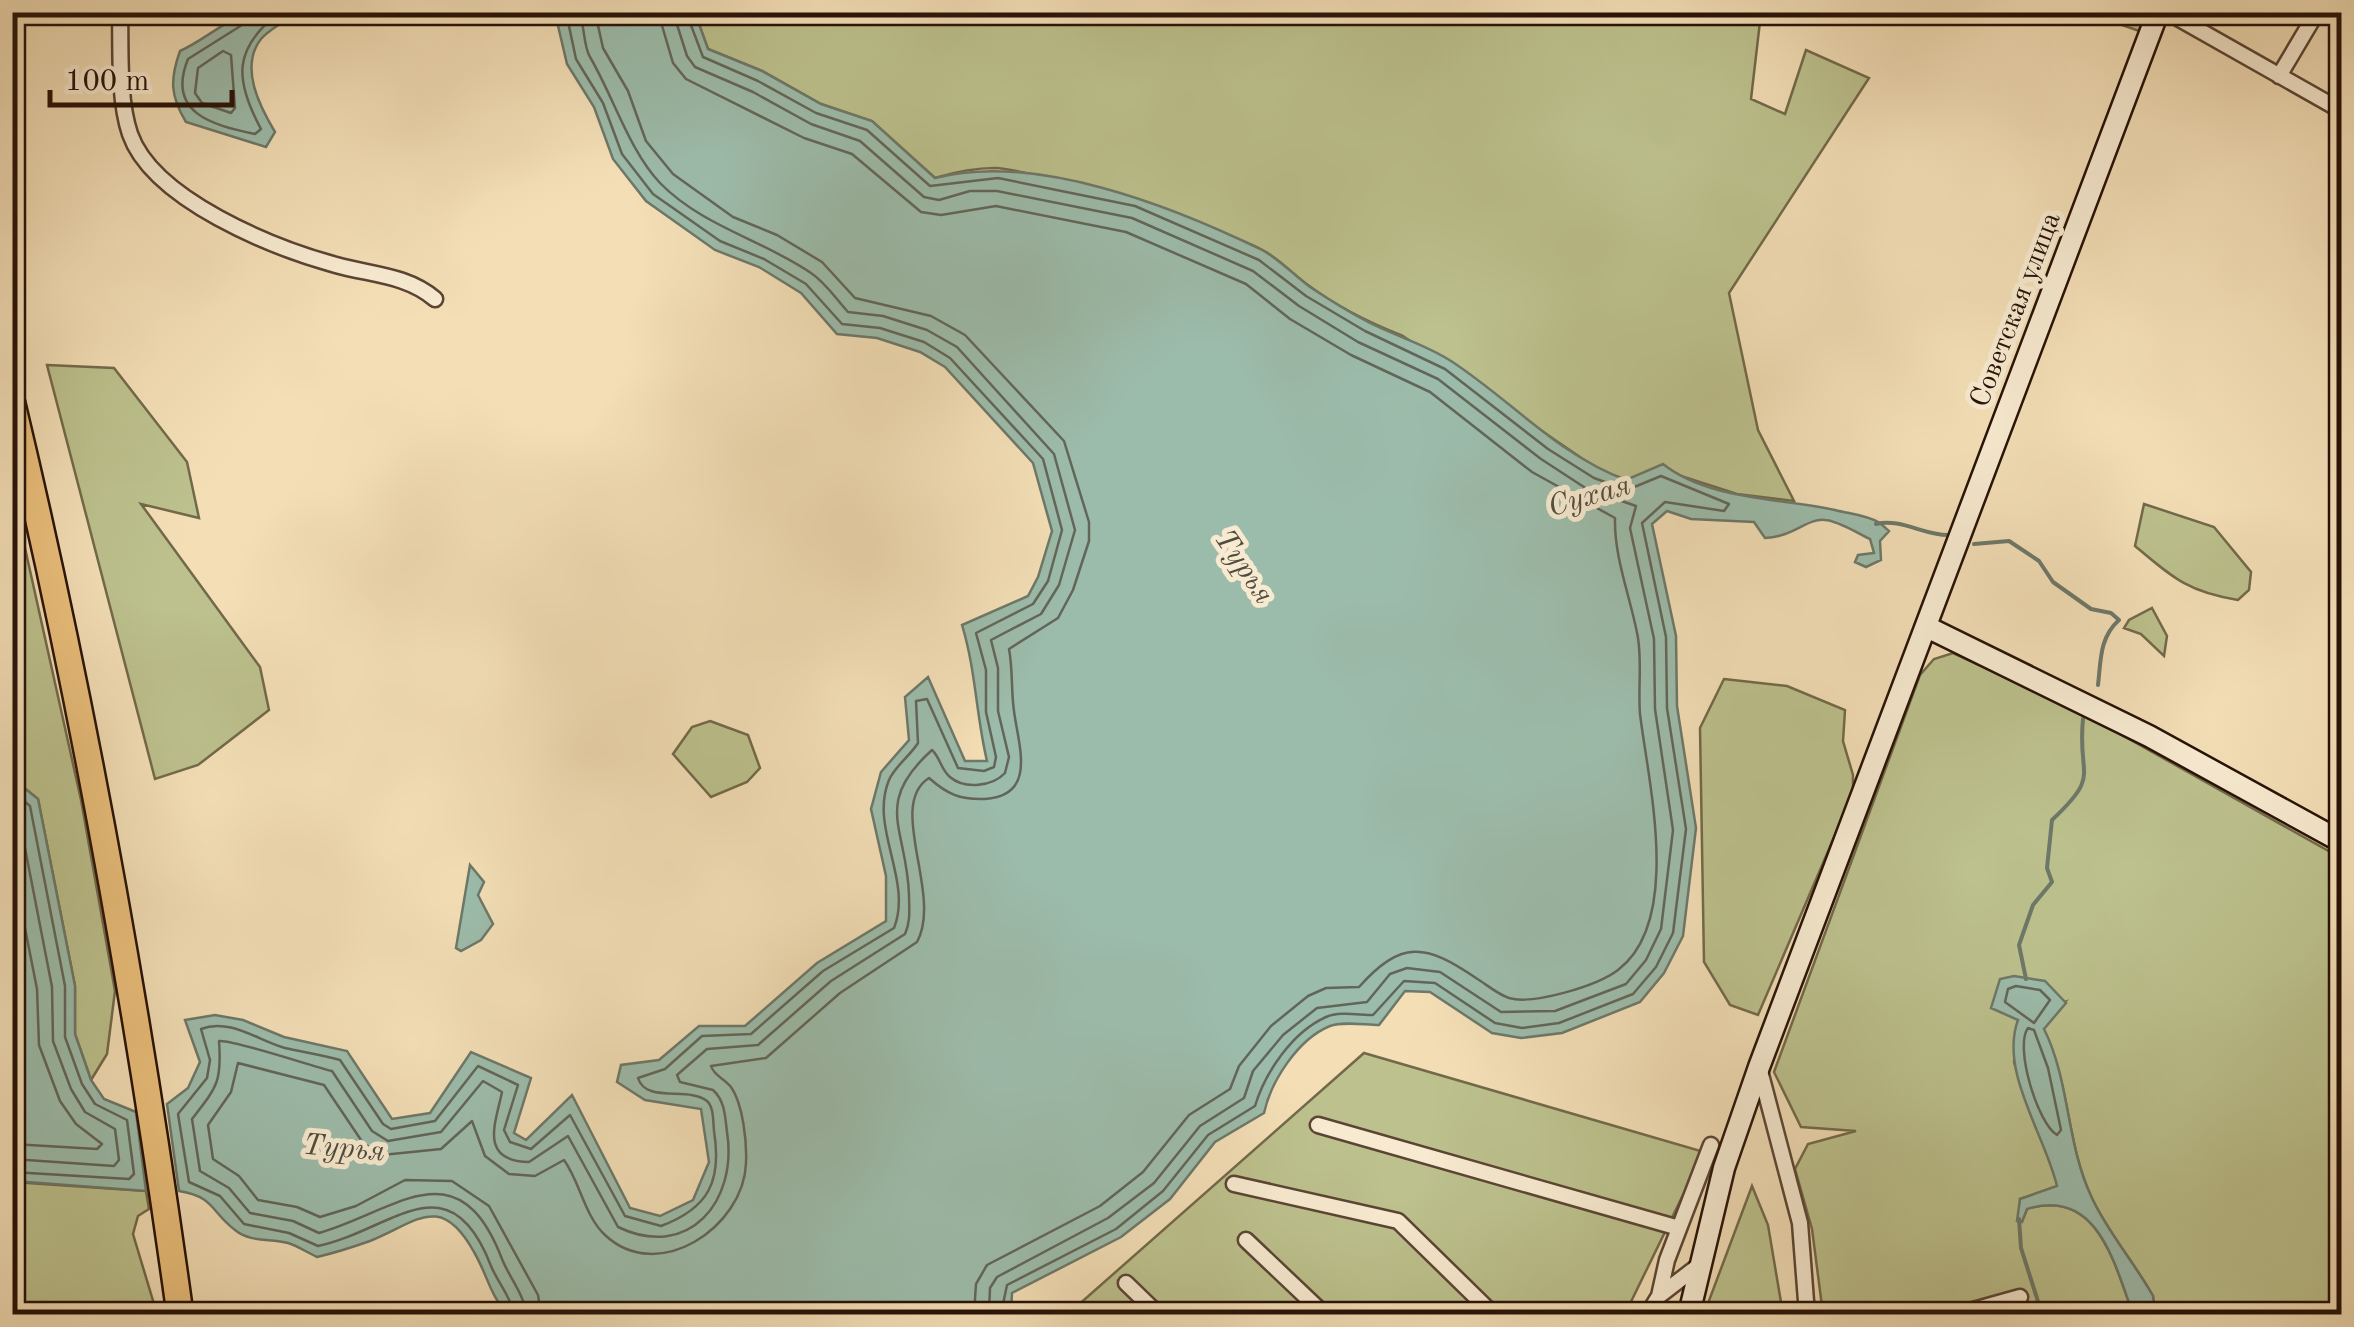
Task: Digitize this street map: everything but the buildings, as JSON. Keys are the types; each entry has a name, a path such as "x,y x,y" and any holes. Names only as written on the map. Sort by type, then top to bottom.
{"highway":[{"path":"12,404 59,595 149,1093 180,1314"}],"main road":[{"name":"Советская улица","path":"1689,1314 1724,1168 1759,1066 2158,12"},
{"path":"1927,628 2149,736 2342,842"}],"street":[{"path":"120,12 130,132 160,178 257,239 375,276 414,281 435,299"},
{"path":"2167,12 2342,112"},
{"path":"2279,76 2318,12"},
{"path":"1759,1066 1800,1223 1807,1314"},
{"path":"1318,1125 1679,1228"},
{"path":"1660,1296 1679,1228 1711,1145"},
{"path":"1234,1184 1398,1220 1494,1314"},
{"path":"1246,1240 1324,1314"},
{"path":"1648,1314 1660,1296 1698,1266"},
{"path":"1126,1283 1158,1314"},
{"path":"1960,1314 2020,1297"}],"green space":[{"path":"695,13 1761,13 1751,99 1785,114 1806,50 1869,78 1729,293 1758,430 1794,501 1737,494 1675,474 1626,480 1599,470 1403,336 1330,300 1266,252 1215,230 1018,171 980,169 935,178 872,121 821,104 762,71 708,49"},
{"path":"2087,13 2148,13 2142,32"},
{"path":"47,365 114,368 187,462 199,518 141,504 260,667 269,710 198,765 155,779"},
{"path":"13,494 81,800 115,991 107,1054 91,1080 75,1034 75,986 38,799 13,779"},
{"path":"2144,504 2214,527 2251,572 2249,590 2238,600 2206,593 2182,582 2148,557 2135,546"},
{"path":"2152,608 2167,636 2164,656 2141,634 2124,628 2129,620"},
{"path":"1953,653 2081,712 2341,858 2341,1314 2155,1314 2153,1296 2097,1209 2083,1175 2058,1069 2043,1029 2065,1002 2018,1020 2014,1062 2031,1115 2049,1149 2058,1186 2020,1199 2022,1221 2027,1209 2051,1205 2070,1209 2086,1219 2110,1252 2133,1314 1823,1314 1812,1229 1795,1169 1808,1144 1856,1131 1801,1127 1774,1072 1920,675 1934,659"},
{"path":"1724,679 1787,686 1845,710 1843,741 1853,775 1853,793 1758,1015 1730,1005 1704,962 1700,728"},
{"path":"710,721 748,735 760,768 747,782 711,797 673,754 692,727"},
{"path":"1364,1053 1704,1152 1625,1314 1068,1314"},
{"path":"13,1182 146,1191 149,1209 138,1216 133,1234 157,1314 13,1314"},
{"path":"1752,1186 1768,1225 1783,1314 1704,1314"}],"water":[{"path":"246,13 293,13 261,39 252,62 254,87 275,132 266,147 186,122 174,95 174,70 180,51"},
{"name":"Турья","path":"555,13 695,13 708,49 762,71 821,104 872,121 935,178 974,172 1015,172 1058,178 1145,201 1262,250 1346,310 1451,361 1557,442 1626,480 1663,464 1701,485 1858,515 1875,520 1889,531 1880,541 1881,560 1866,567 1855,562 1858,555 1874,553 1870,539 1830,521 1818,520 1765,538 1754,522 1691,519 1667,511 1652,524 1676,636 1677,706 1696,828 1683,936 1664,973 1640,1002 1562,1033 1521,1038 1492,1033 1430,992 1405,991 1379,1025 1330,1026 1307,1041 1288,1062 1264,1113 1215,1142 1170,1199 1121,1237 1012,1293 1011,1314 507,1314 462,1233 438,1217 414,1220 370,1241 317,1257 288,1243 241,1234 206,1201 179,1191 167,1104 188,1088 200,1062 185,1020 215,1015 243,1020 284,1037 347,1051 392,1119 430,1113 471,1052 531,1078 514,1133 526,1140 572,1095 630,1208 660,1216 693,1200 709,1162 701,1109 645,1100 617,1082 621,1065 659,1060 699,1026 745,1026 817,963 886,921 886,876 871,809 881,772 909,740 905,697 928,677 965,761 987,761 962,625 1028,596 1038,577 1052,531 1033,463 945,367 920,352 877,338 837,334 801,293 759,267 715,250 646,201 613,159 594,107 567,64"},
{"path":"13,779 38,799 75,986 75,1034 91,1080 104,1099 136,1112 146,1191 13,1181"},
{"path":"470,865 484,882 478,895 493,924 481,940 461,951 456,948"},
{"path":"2014,976 2045,981 2066,1003 2044,1029 2059,1070 2083,1176 2097,1209 2153,1296 2155,1314 2133,1314 2110,1252 2086,1219 2070,1209 2051,1205 2027,1209 2022,1222 2017,1221 2020,1199 2057,1186 2014,1060 2018,1020 1991,1008 2000,979"}],"waterway":[{"name":"Сухая","path":"1876,524 1894,523 1948,535"},
{"name":"Сухая","path":"1974,544 2009,541 2039,561 2053,582 2091,609 2111,613 2119,620 2104,642 2098,685"},
{"name":"Сухая","path":"2026,979 2019,945 2033,905 2052,882 2047,868 2052,820 2082,783 2083,719"},
{"name":"Сухая","path":"2019,1219 2021,1248 2042,1314"}]}
